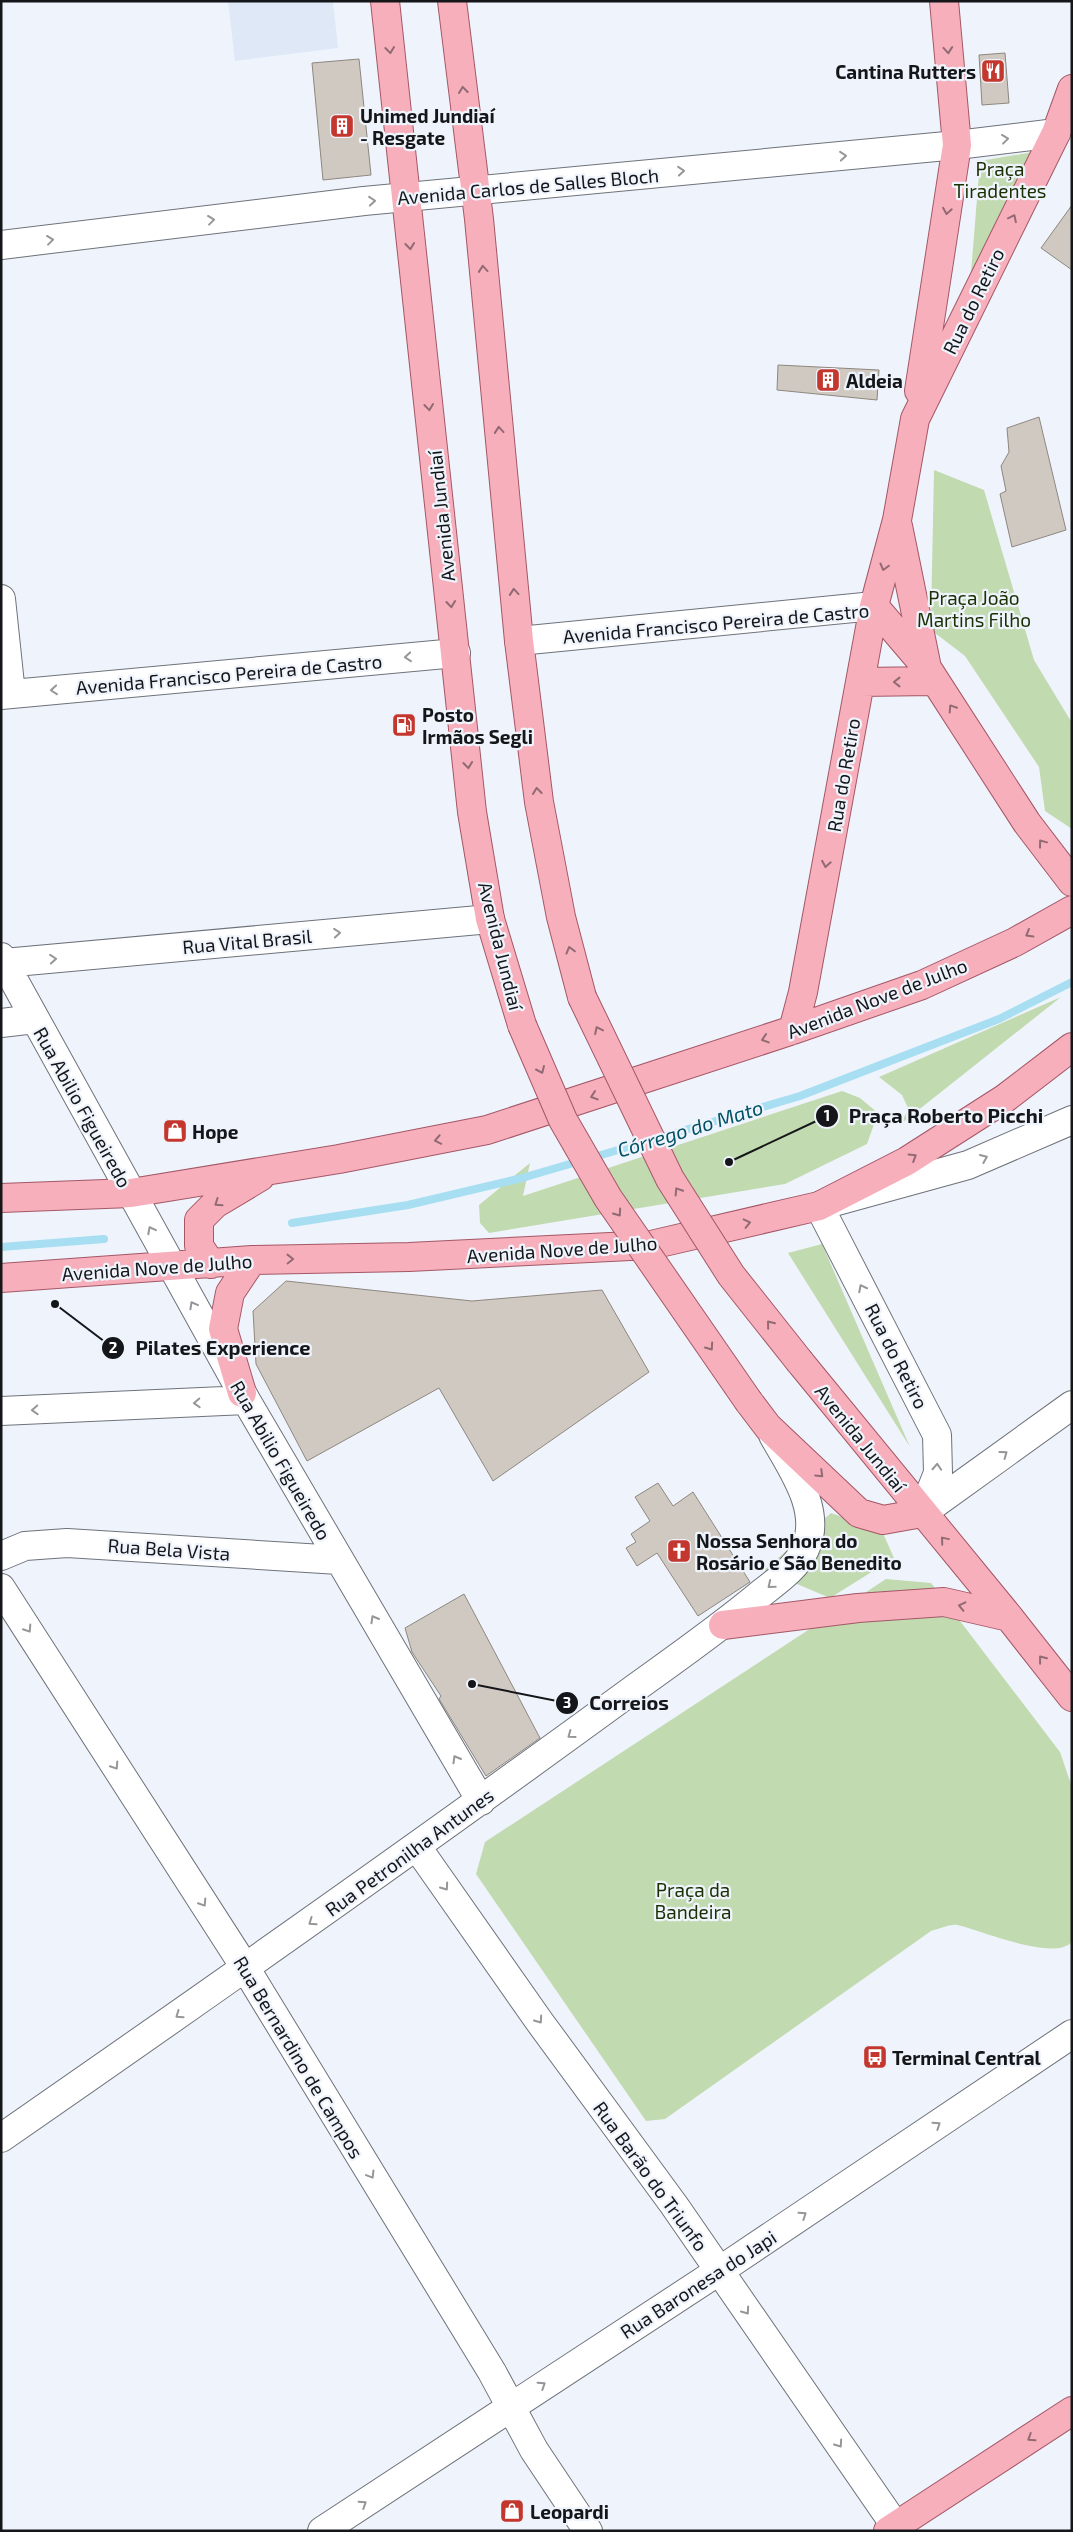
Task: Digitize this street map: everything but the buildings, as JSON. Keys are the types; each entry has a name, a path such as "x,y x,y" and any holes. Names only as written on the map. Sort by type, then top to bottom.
{"main road":[{"name":"Avenida Jundiaí","path":"385,1 472,812 490,919 522,1025 564,1120 608,1198 768,1427 858,1513 883,1520 922,1513"},
{"path":"452,1 475,191 519,641"},
{"path":"914,419 957,145 944,1"},
{"name":"Rua do Retiro","path":"793,1030 803,992 874,606 897,520 914,419 1056,133 1072,89"},
{"name":"Rua do Retiro","path":"897,520 930,674"},
{"name":"Avenida Francisco Pereira de Castro","path":"874,606 930,674 1027,823 1072,882"},
{"name":"Avenida Jundiaí","path":"519,641 539,802 561,917 582,997 670,1179 731,1275 1072,1697"},
{"path":"860,682 930,674"},
{"name":"Avenida Nove de Julho","path":"1,1198 131,1193 487,1130 793,1030 922,984 1016,942 1072,910"},
{"path":"1004,1099 1072,1028"},
{"name":"Avenida Nove de Julho","path":"1,1278 252,1260 409,1257 651,1245 819,1206 907,1161 1004,1099 1072,1047"},
{"path":"211,1264 199,1246 199,1220 215,1204 274,1169"},
{"path":"244,1397 223,1329 230,1293 252,1260"},
{"path":"723,1625 858,1608 944,1602 1009,1617"},
{"path":"894,2529 1072,2411"}],"street":[{"name":"Avenida Carlos de Salles Bloch","path":"1,245 406,197 957,145 1056,133"},
{"path":"1,598 6,694"},
{"name":"Avenida Francisco Pereira de Castro","path":"519,641 874,606"},
{"name":"Avenida Francisco Pereira de Castro","path":"6,694 456,653"},
{"name":"Rua Vital Brasil","path":"3,960 490,919"},
{"name":"Rua Abilio Figueiredo","path":"3,960 244,1397 481,1802"},
{"path":"1,1023 35,1019"},
{"path":"819,1206 968,1164 1072,1120"},
{"name":"Rua do Retiro","path":"819,1206 937,1435 938,1473 922,1513"},
{"path":"1,1411 244,1397"},
{"path":"922,1513 1072,1405"},
{"name":"Rua Petronilha Antunes","path":"1,2138 246,1969 481,1802 723,1625 791,1569 805,1550 811,1531 810,1513 804,1492 768,1427"},
{"name":"Rua Bela Vista","path":"1,1556 25,1546 67,1543 339,1560"},
{"name":"Rua Bernardino de Campos","path":"1,1588 246,1969 492,2372 534,2450 588,2531"},
{"name":"Rua Barão do Triunfo","path":"417,1847 545,2029 674,2205 894,2529"},
{"name":"Rua Baronesa do Japi","path":"322,2531 718,2271 1072,2034"}],"shaded area":[{"path":"228,1 333,1 338,48 235,61"}],"green space":[{"name":"Praça Tiradentes","path":"1033,152 983,272 971,273 980,161"},
{"name":"Praça João Martins Filho","path":"934,470 984,490 1034,660 1072,723 1072,829 1045,811 1039,767 965,656 935,633 931,616"},
{"path":"1061,997 902,1123 908,1108 902,1095 879,1077"},
{"path":"842,1091 860,1098 878,1113 867,1144 785,1184 489,1233 480,1223 479,1205 530,1163 523,1196"},
{"path":"822,1244 910,1447 788,1253"},
{"path":"831,1513 882,1531 894,1558 830,1598 764,1570"},
{"name":"Praça da Bandeira","path":"886,1579 931,1583 1060,1752 1072,1787 1072,1942 1063,1947 1034,1947 957,1925 931,1931 665,2119 646,2121 476,1874 485,1842"}],"waterway":[{"name":"Córrego do Mato","path":"591,1158 800,1096 999,1019 1072,982"},
{"name":"Córrego do Mato","path":"292,1223 408,1205 522,1178 580,1161"},
{"name":"Córrego do Mato","path":"1,1247 104,1239"}],"place":[{"name":"Cantina Rutters","path":"993,71"},
{"name":"Unimed Jundiaí - Resgate","path":"342,126"},
{"name":"Aldeia","path":"828,380"},
{"name":"Posto Irmãos Segli","path":"404,725"},
{"name":"Hope","path":"175,1131"},
{"name":"Praça Roberto Picchi","path":"729,1162"},
{"name":"Pilates Experience","path":"55,1304"},
{"name":"Nossa Senhora do Rosário e São Benedito","path":"679,1551"},
{"name":"Correios","path":"472,1684"},
{"name":"Terminal Central","path":"875,2057"},
{"name":"Leopardi","path":"512,2511"}]}
